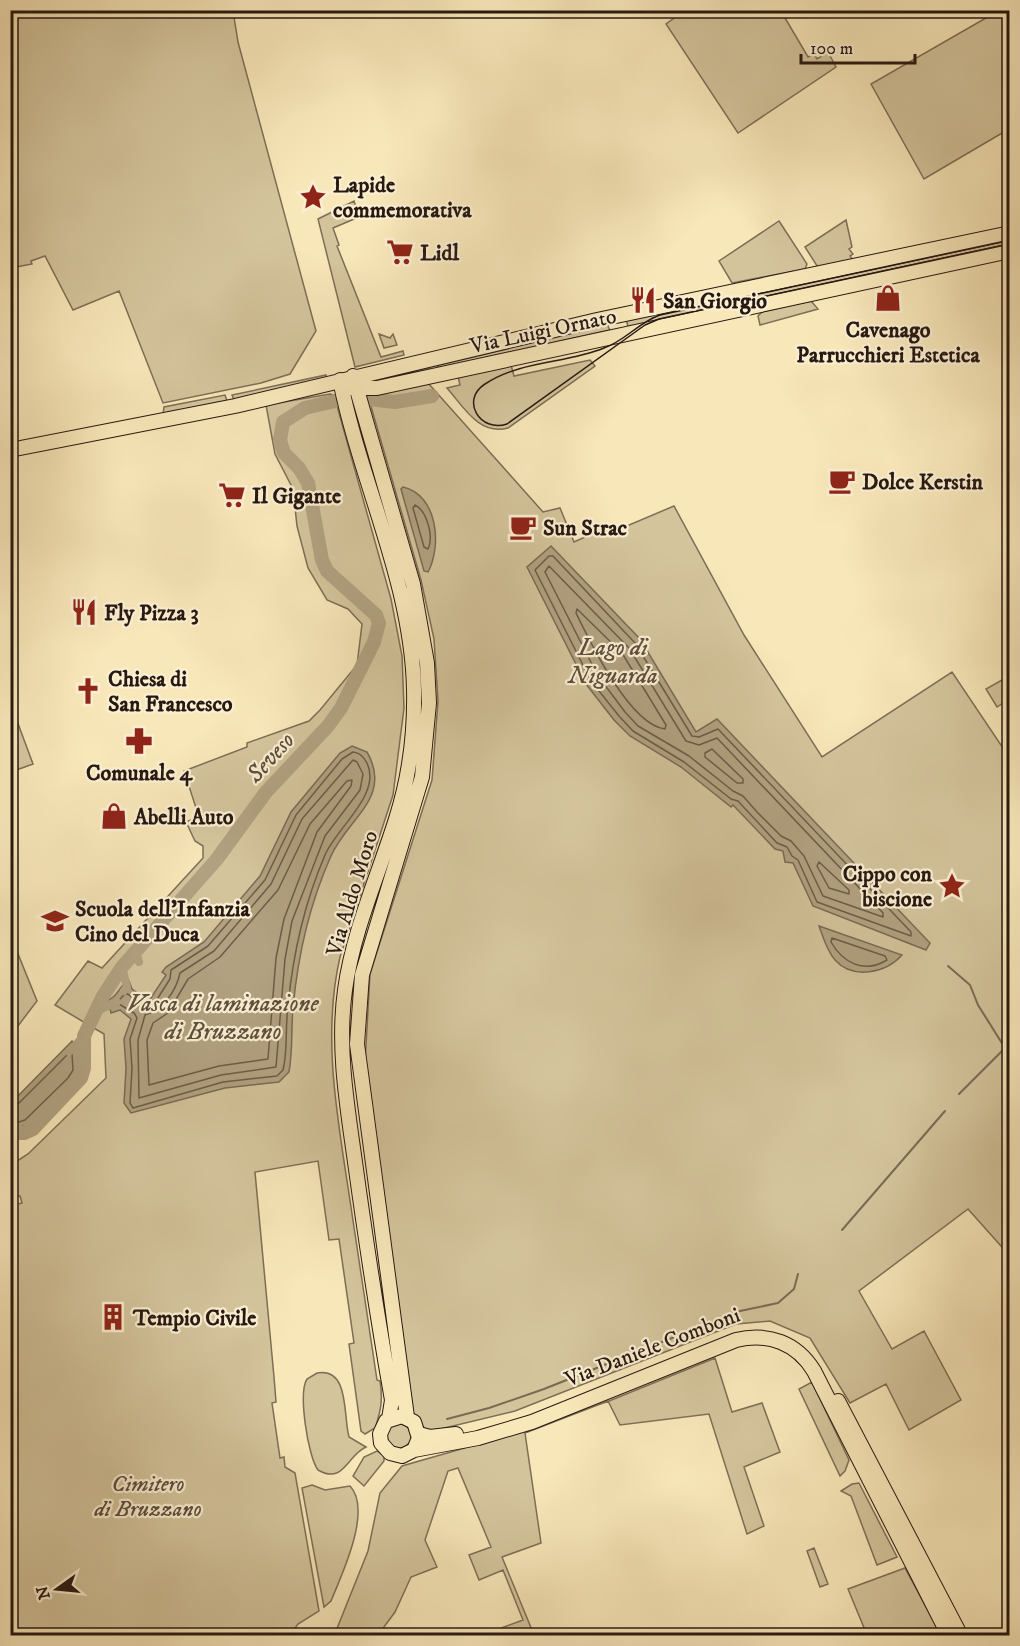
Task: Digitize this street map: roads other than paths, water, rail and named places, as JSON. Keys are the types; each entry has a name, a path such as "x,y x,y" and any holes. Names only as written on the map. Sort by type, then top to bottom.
{"main road":[{"name":"Via Luigi Ornato","path":"10,450 345,383 431,358 1010,232"},
{"name":"Via Luigi Ornato","path":"345,383 377,388 1010,251"},
{"path":"727,293 731,305 744,309 746,294 742,289"},
{"path":"606,319 614,323 618,336"},
{"path":"431,358 435,374"},
{"name":"Via Aldo Moro","path":"345,383 413,584 427,663 429,703 422,777 362,975 358,1021 359,1075 407,1417"},
{"name":"Via Aldo Moro","path":"345,383 406,619 414,691 412,749 406,780 396,818 357,931 342,1017 345,1088 392,1400 389,1419"},
{"name":"Via Daniele Comboni","path":"420,1434 430,1437 454,1435 508,1422 554,1406 727,1335 759,1329 790,1337 811,1353 866,1464"},
{"name":"Via Daniele Comboni","path":"389,1419 380,1434 383,1447 398,1456 414,1450 478,1438 532,1422 733,1342 760,1337 783,1342 807,1361 866,1464"},
{"path":"389,1419 398,1416 407,1417 414,1422 420,1434 414,1450"},
{"path":"866,1464 949,1635"},
{"path":"866,1464 961,1635"}],"water":[{"path":"403,487 415,492 424,500 434,523 435,549 428,572 424,571 401,489"},
{"name":"Lago di Niguarda","path":"551,546 640,639 696,732 717,719 930,943 926,950 813,906 793,863 785,862 783,851 775,849 733,805 731,807 681,767 630,736 614,720 586,684 527,567"},
{"name":"Vasca di laminazione di Bruzzano","path":"352,746 367,752 374,768 375,782 372,795 365,807 338,842 316,893 301,949 295,988 289,1072 279,1082 225,1088 131,1113 124,1103 126,1068 124,1039 131,1019 120,1010 111,1013 108,1000 129,981 132,989 149,1001 166,975 162,972 166,967 204,942 260,876 291,812 340,753"},
{"path":"819,926 902,955 879,970 860,972 851,970 842,966 832,956"},
{"path":"72,1041 79,1048 79,1068 75,1078 29,1125 15,1128 11,1123 11,1103"}],"waterway":[{"name":"Seveso","path":"368,399 395,402 432,396"},
{"name":"Seveso","path":"10,1133 24,1133 33,1129 81,1078 84,1068 84,1036 103,996 122,967 217,859 266,792 328,726 341,708 374,642 379,623 376,615 327,571 322,560 308,483 299,468 284,453 280,440 283,422 305,408 335,401"},
{"path":"136,950 139,962"},
{"path":"948,966 970,985 978,1005 1005,1048 959,1094"},
{"path":"122,967 127,987 124,991"},
{"path":"99,1010 117,1002"},
{"path":"69,1052 84,1036"},
{"path":"842,1230 945,1111"},
{"path":"447,1419 489,1408 544,1389 740,1311 778,1303 794,1289 798,1274"}],"tram line":[{"path":"1010,240 660,315 645,322 612,345 574,357 514,370 499,376 478,391 474,398 476,413 489,424 497,426 507,424 645,325 659,319 1010,244"}],"place":[{"name":"Lapide commemorativa","path":"313,197"},
{"name":"Lidl","path":"400,252"},
{"name":"Cavenago Parrucchieri Estetica","path":"888,298"},
{"name":"San Giorgio","path":"643,300"},
{"name":"Dolce Kerstin","path":"842,481"},
{"name":"Il Gigante","path":"232,495"},
{"name":"Sun Strac","path":"523,527"},
{"name":"Fly Pizza 3","path":"84,612"},
{"name":"Chiesa di San Francesco","path":"88,691"},
{"name":"Comunale 4","path":"139,741"},
{"name":"Abelli Auto","path":"114,816"},
{"name":"Cippo con biscione","path":"952,886"},
{"name":"Scuola dell'Infanzia Cino del Duca","path":"55,921"},
{"name":"Tempio Civile","path":"113,1317"}],"park label":[{"name":"Cimitero di Bruzzano","path":"148,1496"}]}
